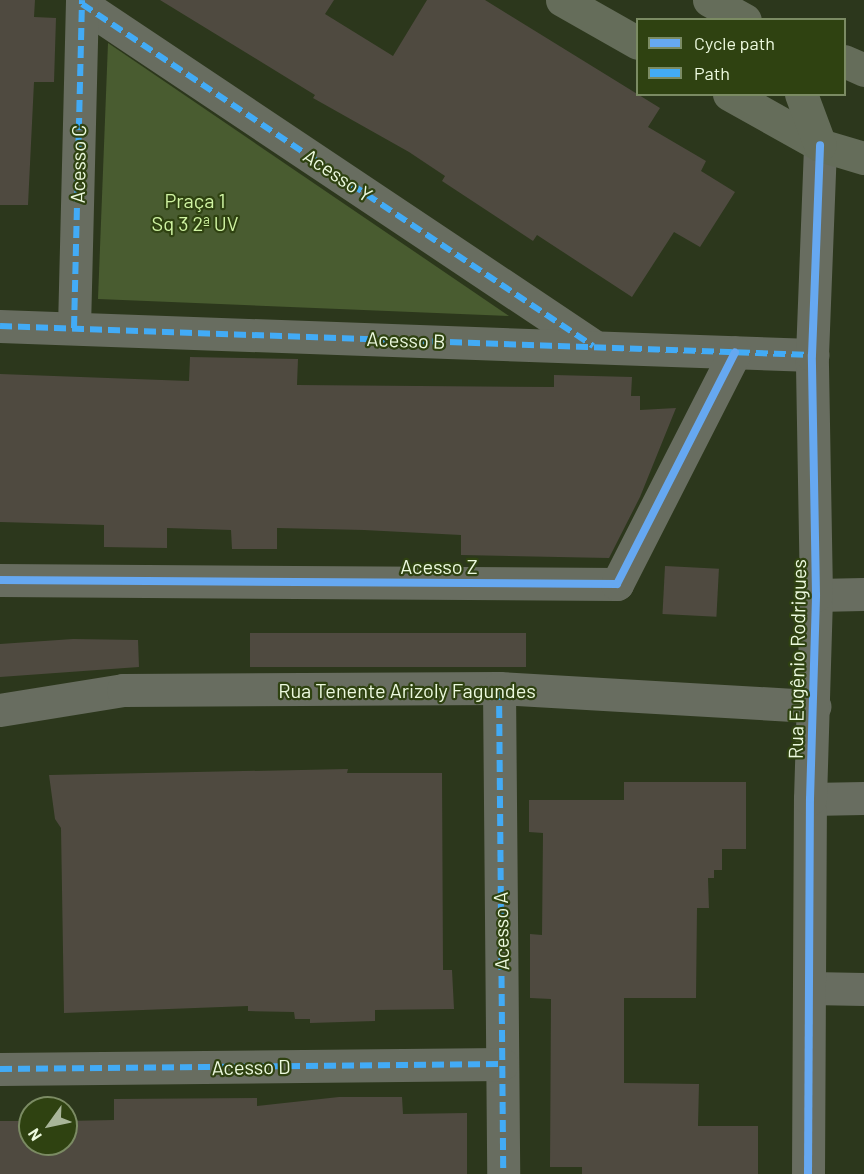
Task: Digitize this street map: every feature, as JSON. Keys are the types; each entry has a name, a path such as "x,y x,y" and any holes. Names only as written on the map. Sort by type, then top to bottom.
{"main road":[{"path":"562,0 636,42"},
{"path":"709,0 741,18"},
{"path":"846,63 864,70"},
{"path":"733,96 820,145 864,158"},
{"path":"802,96 820,145"}],"street":[{"name":"Acesso C","path":"74,328 82,2"},
{"name":"Acesso Y","path":"82,2 594,346"},
{"name":"Rua Eugênio Rodrigues","path":"808,1174 811,988 810,799 816,595 812,355 820,145"},
{"name":"Acesso B","path":"0,326 812,355"},
{"name":"Acesso Z","path":"0,580 617,584 735,352"},
{"path":"816,595 864,594"},
{"name":"Rua Tenente Arizoly Fagundes","path":"0,710 123,690 499,688 814,706"},
{"name":"Acesso A","path":"499,688 503,1174"},
{"path":"810,799 864,798"},
{"path":"811,988 864,989"},
{"name":"Acesso D","path":"0,1069 502,1064"}],"green space":[{"name":"Praça 1 Sq 3 2ª UV","path":"108,43 509,316 98,299"}],"building":[{"path":"0,0 35,0 34,17 56,18 54,82 34,82 28,205 0,205"},
{"path":"160,0 334,0 325,14 393,56 427,0 485,0 636,93 636,96 641,96 660,108 648,127 706,161 701,171 735,192 700,247 674,232 632,297 537,235 533,241 442,181 445,176 409,152 313,98 315,95"},
{"path":"190,357 298,359 297,385 554,387 554,375 632,377 631,396 640,396 640,410 676,408 640,497 609,558 461,555 461,535 277,528 277,549 232,549 231,530 167,528 167,548 104,547 104,525 0,522 0,374 189,381"},
{"path":"665,566 719,569 716,617 662,614"},
{"path":"250,633 526,633 526,667 250,667"},
{"path":"73,639 138,640 139,667 0,677 0,644"},
{"path":"348,769 347,773 442,773 443,970 452,970 454,1009 375,1010 375,1021 310,1023 310,1019 295,1019 294,1012 248,1011 248,1006 64,1013 61,828 55,819 49,775"},
{"path":"624,782 746,782 746,849 722,849 722,870 714,870 714,878 708,878 709,908 697,908 696,998 624,998 624,1083 699,1084 698,1126 758,1126 758,1174 582,1174 582,1167 550,1167 551,999 530,998 530,934 542,935 543,833 529,832 529,800 624,800"},
{"path":"339,1097 402,1097 403,1114 467,1113 467,1174 0,1174 0,1121 18,1121 18,1156 78,1156 78,1121 114,1120 114,1099 257,1098 257,1106"}],"marked path":[{"path":"74,328 82,0"},
{"path":"82,4 593,346"},
{"path":"0,326 812,355"},
{"path":"499,688 503,1174"},
{"path":"0,1069 502,1064"}],"cycle path":[{"path":"808,1174 810,799 816,595 812,355 820,145"},
{"path":"0,580 617,584 735,352"}]}
